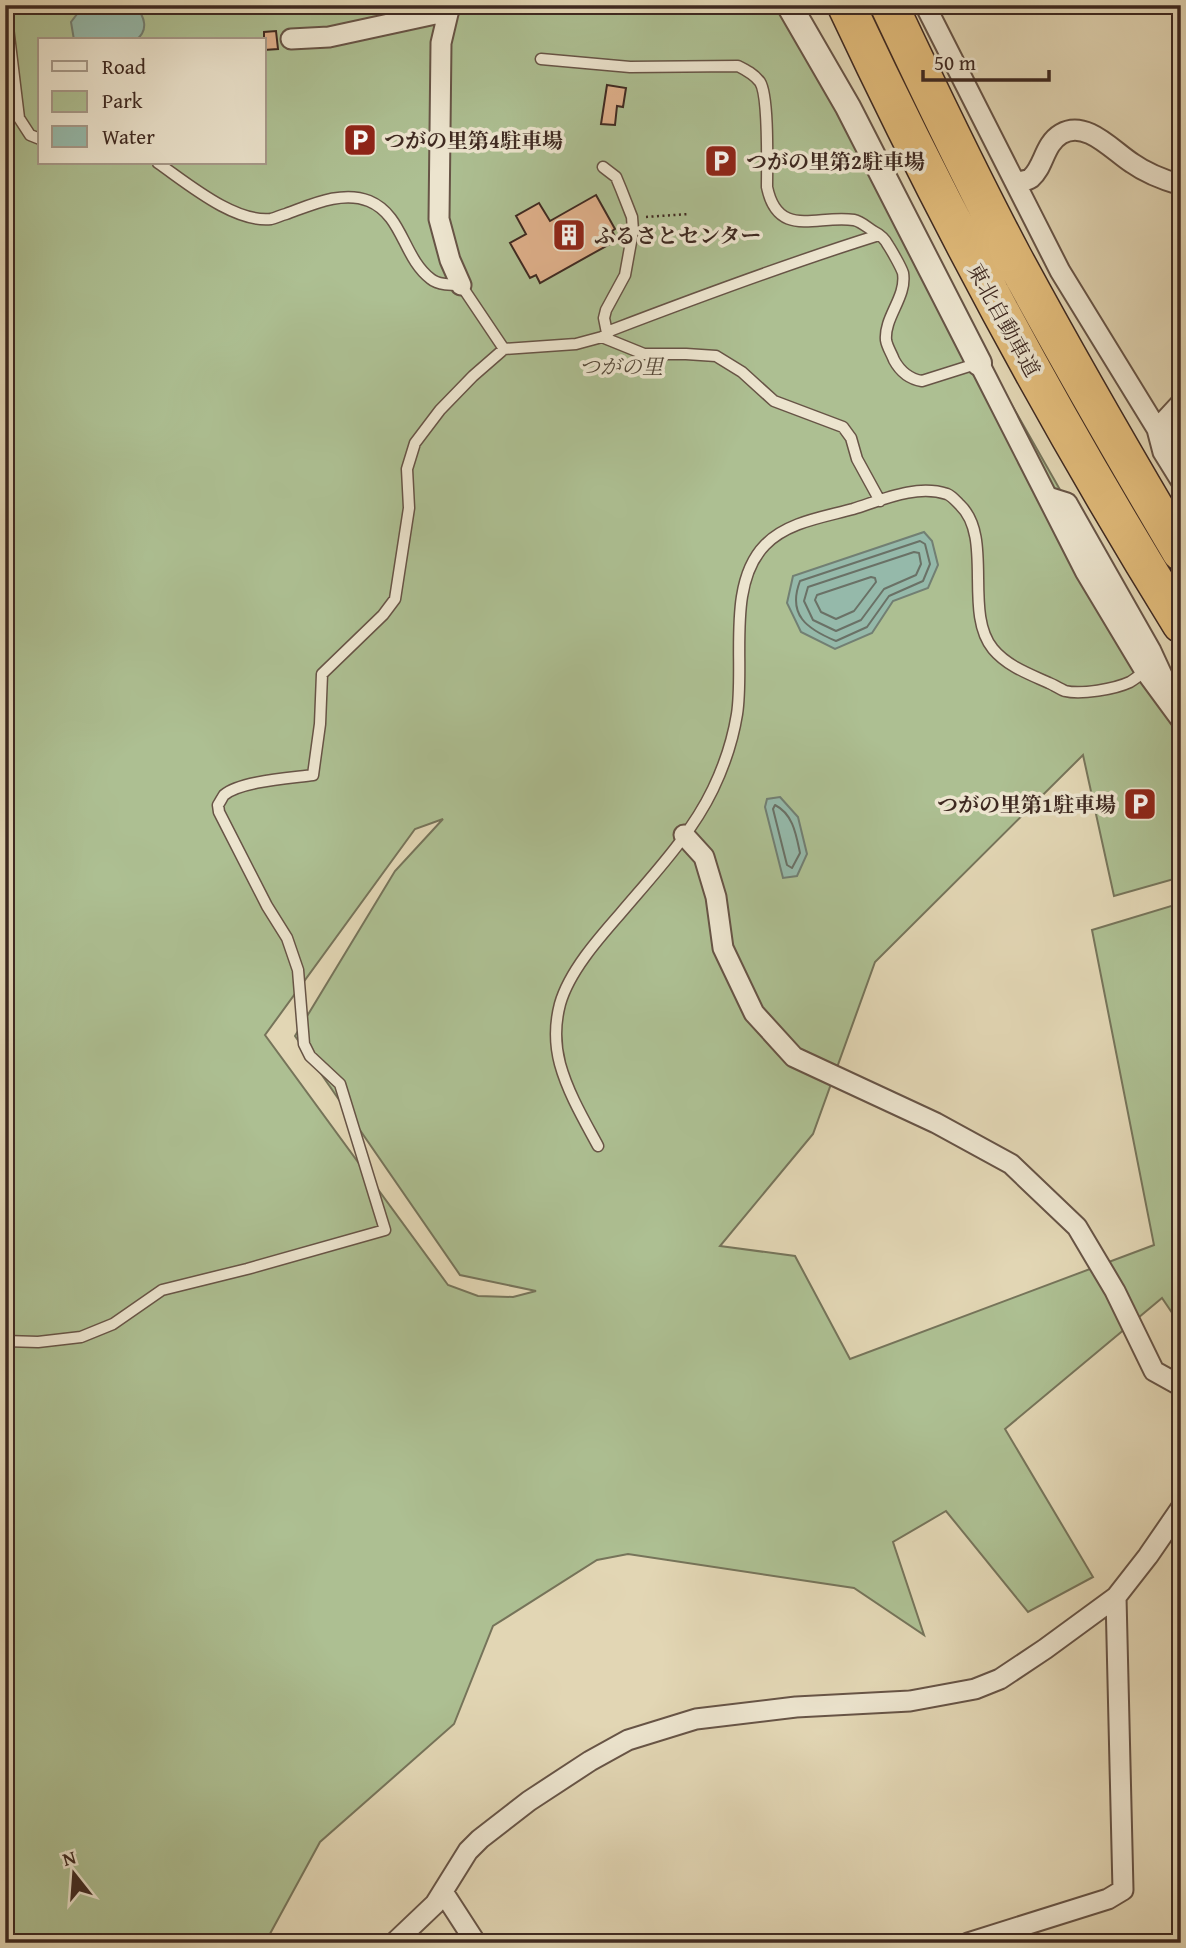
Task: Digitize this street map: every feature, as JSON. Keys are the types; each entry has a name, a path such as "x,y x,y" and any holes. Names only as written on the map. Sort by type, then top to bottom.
{"highway":[{"name":"東北自動車道","path":"846,5 899,118 978,272 1066,433 1181,624"},
{"name":"東北自動車道","path":"889,5 934,101 1013,256 1100,414 1181,552"}],"street":[{"path":"789,5 848,107 1085,571 1145,671 1181,718"},
{"path":"925,5 1060,271 1157,429 1163,452 1181,481"},
{"path":"291,39 329,37 450,8 441,43 439,219 450,260 461,285"},
{"path":"1016,182 1033,177 1053,141 1072,129 1101,140 1132,164 1181,186"},
{"path":"1157,429 1181,403"},
{"path":"1157,429 1172,438 1181,449"},
{"path":"1048,498 1068,503 1128,594 1181,718"},
{"path":"684,835 704,857 716,897 723,948 754,1013 794,1057 936,1123 1011,1164 1077,1227 1115,1291 1154,1371 1181,1387"},
{"path":"394,1943 435,1904 468,1851 480,1839 529,1801 590,1761 628,1740 695,1719 796,1707 910,1701 975,1689 1000,1679 1116,1597 1181,1508"},
{"path":"968,1943 1108,1899 1123,1890 1116,1597"},
{"path":"443,1892 475,1943"}],"lane":[{"path":"5,15 19,118 30,135 38,138"},
{"path":"541,59 630,67 738,66 752,73 761,83 766,98 767,187 775,209 784,218 796,221 856,220 888,243 903,273 900,295 887,330 886,342 899,369 914,380 922,382 979,363"},
{"path":"159,164 242,216 271,219 326,200 350,197 368,201 386,211 418,265 432,281 461,285 504,349"},
{"path":"603,167 616,177 632,217 633,231 625,275 606,310 605,335"},
{"path":"5,1341 38,1342 81,1337 113,1324 162,1290 386,1230 340,1084 310,1056 304,1044 298,970 287,937 267,906 219,812 218,805 225,794 240,787 313,775 320,724 322,674 383,615 395,599 409,508 407,469 415,443 448,402 504,349 576,344 605,335 710,292 880,235"},
{"path":"605,335 644,354 716,356 742,372 774,401 843,428 851,438 857,459 880,501"},
{"path":"598,1146 571,1094 559,1062 556,1031 561,1003 575,972 594,944 668,857 713,789 729,748 737,715 743,590 751,564 765,545 781,533 802,523 920,490 949,495 967,512 975,537 980,620 991,648 1010,664 1067,692 1099,691 1130,682 1145,671"}],"path":[{"path":"632,217 689,215"}],"green space":[{"name":"つがの里","path":"5,5 785,5 1181,703 1181,877 1114,896 1083,755 875,962 813,1134 720,1246 795,1256 850,1359 1154,1245 1092,930 1181,903 1181,1326 1162,1298 1005,1429 1093,1577 1028,1612 946,1511 893,1542 924,1635 854,1588 628,1554 597,1560 493,1626 454,1724 320,1842 265,1943 5,1943","holes":["443,819 395,871 295,1036 460,1275 536,1291 513,1297 478,1296 448,1285 265,1035 415,829"]}],"water":[{"path":"84,5 135,5 143,19 144,28 138,38 74,38 71,22"},
{"path":"924,532 932,541 938,565 928,588 893,601 872,633 835,649 801,632 787,603 793,576"},
{"path":"780,797 798,817 807,854 797,876 783,878 765,807 767,799"}],"building":[{"path":"276,31 278,49 266,50 264,32"},
{"path":"607,85 626,88 623,107 617,106 615,125 601,124"},
{"name":"ふるさとセンター","path":"596,195 615,229 612,231 617,240 540,283 536,275 530,278 510,243 526,234 516,216 539,203 550,221"}],"place":[{"name":"つがの里第4駐車場","path":"360,140"},
{"name":"つがの里第2駐車場","path":"721,161"},
{"name":"ふるさとセンター","path":"569,235"},
{"name":"つがの里第1駐車場","path":"1140,804"}]}
